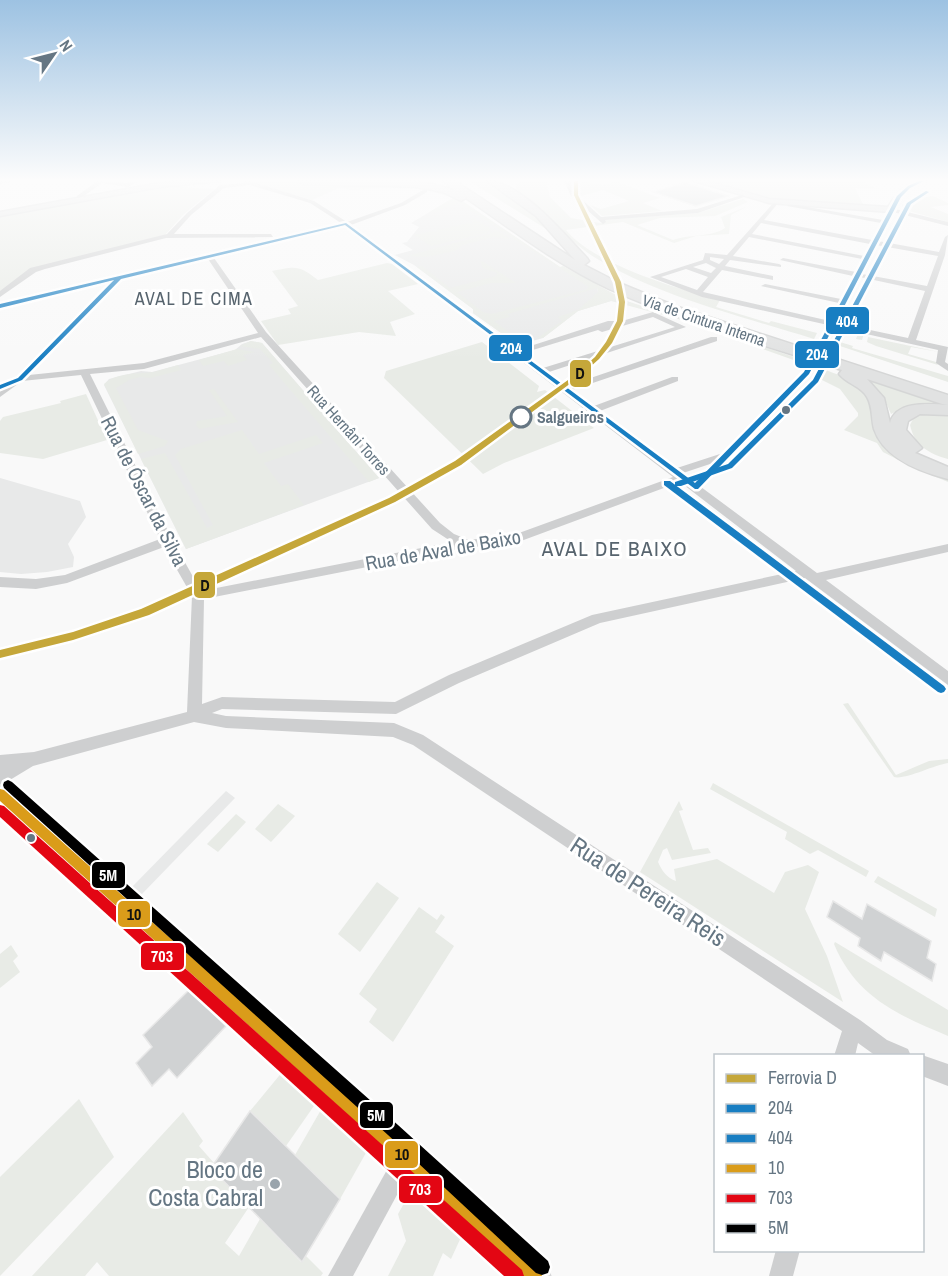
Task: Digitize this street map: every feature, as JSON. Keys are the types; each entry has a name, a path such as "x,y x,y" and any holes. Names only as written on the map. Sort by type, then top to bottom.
{"highway":[{"name":"Via de Cintura Interna","path":"535,241 594,277 639,297 792,350 948,400"},
{"name":"Via de Cintura Interna","path":"552,241 583,261 658,296 948,390"},
{"path":"565,241 583,261"},
{"path":"792,350 850,375 867,386 878,401 882,427 892,444 916,460 948,473"},
{"path":"948,410 922,408 909,411 900,418 897,424 900,436 913,448 948,464"}],"main road":[{"path":"0,794 406,1158 534,1276"}],"street":[{"path":"0,295 33,270 150,241"},
{"path":"0,306 276,241"},
{"path":"368,241 948,679"},
{"path":"698,293 742,241"},
{"path":"775,241 866,258"},
{"path":"866,241 942,255"},
{"path":"911,342 947,241"},
{"path":"694,487 807,373 874,242"},
{"path":"752,306 793,244"},
{"path":"706,261 709,253 858,275 929,289"},
{"name":"Rua Hernâni Torres","path":"209,256 263,334 436,526 450,537 469,544"},
{"path":"770,278 720,267 706,261 654,277 698,293 945,350 939,363 948,368"},
{"path":"686,267 712,276"},
{"path":"0,394 17,381 120,278"},
{"path":"765,286 844,302"},
{"path":"516,353 646,312 682,327 541,372"},
{"path":"602,330 653,314"},
{"path":"0,387 17,381 88,378 263,334"},
{"path":"564,390 714,339"},
{"name":"Rua de Óscar da Silva","path":"88,378 167,541 198,596"},
{"path":"593,410 675,379"},
{"name":"Rua de Aval de Baixo","path":"198,596 469,544 521,537 723,456"},
{"path":"420,554 433,541 436,526"},
{"path":"0,582 36,584 67,579 167,541"},
{"path":"0,762 34,759 194,716 211,706 234,702 396,708 454,679 597,619 948,548"},
{"path":"194,716 198,596"},
{"path":"194,716 226,722 394,730 396,708"},
{"name":"Rua de Pereira Reis","path":"394,730 418,740 443,756 880,1047 896,1054"},
{"path":"0,779 9,771 34,759"},
{"path":"845,1054 853,1027"},
{"path":"924,1066 948,1075"},
{"path":"340,1276 406,1158"},
{"path":"781,1276 789,1252"}],"shaded area":[{"path":"0,241 143,241 38,267 0,294"},
{"path":"423,241 455,241 431,246"},
{"path":"464,241 480,241 463,245 455,251 426,257 407,256"},
{"path":"517,241 521,241 560,267 563,266 627,301 803,360 802,363 678,319 611,301 578,311 543,338 537,338 562,321 558,317 578,310 598,292 597,288 508,314 510,317 494,321 525,344 518,345 473,313 473,309 417,267 422,266 450,288 496,276 497,273 483,268 480,261 482,261 516,283 491,283 457,292 483,312 491,314 585,290 589,287"},
{"path":"521,241 560,267 597,287 598,292 611,301 578,311 543,338 518,345 473,313 473,309 414,265 395,255 413,250 402,243"},
{"path":"574,241 637,274 720,300 716,307 769,323 771,321 817,333 814,339 673,294 619,271"},
{"path":"387,263 392,264 418,284 388,291 415,314 390,322 396,336 359,332 278,345 261,321 291,314 288,309 298,306 272,271 297,268 318,280"},
{"path":"844,328 864,333 862,340 856,339 858,334 846,331 840,342 853,346 852,348 948,376 948,382 831,343 838,329"},
{"path":"868,337 939,352 911,347 908,354 936,362 938,365 876,346 867,342"},
{"path":"251,341 262,343 379,478 186,549 104,385 109,379 141,371 152,372 235,350"},
{"path":"251,341 262,343 379,478 369,482 269,365 273,363 260,349 240,346"},
{"path":"482,342 539,386 537,392 545,390 594,428 504,463 483,474 384,378 386,371"},
{"path":"237,349 255,352 243,355 247,360 228,366 224,361 203,366 199,360"},
{"path":"178,365 181,370 151,378 140,377 129,380 116,388 138,430 168,441 165,446 138,454 104,384 122,375 154,372"},
{"path":"819,368 848,379 861,388 869,401 876,429 885,445 948,478 948,482 883,452 877,443 844,430 858,416 858,413 840,389 814,376"},
{"path":"873,381 940,405 906,407 891,414 885,400 869,382"},
{"path":"214,389 238,422 199,429 196,425 197,421 227,416 209,390"},
{"path":"86,394 107,440 43,459 0,453 0,421 3,417 61,403 60,401"},
{"path":"928,413 948,414 948,459 923,448 912,432 910,425 914,417"},
{"path":"242,430 259,454 316,435 323,443 264,463 281,486 288,484 304,505 186,549 141,459 165,453 207,528 213,525 175,455 181,449"},
{"path":"0,478 80,501 86,517 68,544 74,557 73,567 21,574 0,572"},
{"path":"848,703 896,775 929,761 948,759 948,763 894,777 843,704"},
{"path":"713,783 869,871 866,877 818,850 810,854 785,839 787,832 710,789"},
{"path":"226,791 235,798 140,896 131,888"},
{"path":"679,801 683,810 679,811 693,850 708,848 711,853 672,860 667,848 663,850 658,862 665,874 673,880 676,881 674,869 717,859 774,893 785,872 808,865 819,872 805,909 827,956 843,1002 640,872"},
{"path":"278,804 295,816 271,842 255,829"},
{"path":"236,814 246,822 218,852 207,844"},
{"path":"878,876 937,909 935,917 874,882"},
{"path":"377,882 399,898 360,952 338,934"},
{"path":"419,907 437,920 441,914 445,917 435,932 454,946 393,1042 369,1022 377,1009 359,994"},
{"path":"835,942 948,1010 948,1036 880,1002 854,978 843,962"},
{"path":"11,945 18,956 13,961 20,972 0,988 0,954"},
{"path":"283,1071 316,1103 286,1146 250,1111"},
{"path":"79,1099 114,1157 0,1276 0,1177"},
{"path":"322,1108 367,1151 340,1199 295,1155"},
{"path":"183,1112 203,1141 199,1146 214,1163 211,1168 249,1207 225,1243 239,1256 260,1219 301,1262 306,1256 323,1273 321,1276 109,1276 97,1262 85,1276 32,1276"},
{"path":"411,1191 462,1235 451,1259 443,1253 433,1276 388,1276 406,1241 398,1214"}],"building":[{"path":"833,901 862,919 867,904 931,941 927,958 936,964 932,981 884,952 881,961 858,946 860,938 827,917"},
{"path":"189,990 226,1026 177,1078 169,1069 152,1086 136,1063 152,1047 143,1035"},
{"name":"Bloco de Costa Cabral","path":"250,1111 340,1199 302,1262 211,1168"}],"rail line":[{"name":"D","path":"0,654 73,636 145,612 392,500 458,463 577,376 597,358 609,343 620,321 622,302 618,282 598,241"}],"transit line":[{"name":"204","path":"0,306 276,241"},
{"name":"204","path":"368,241 695,487 807,373 876,241"},
{"name":"404","path":"678,484 730,466 816,381 889,241"},
{"name":"204","path":"0,387 20,379 120,277"},
{"name":"404","path":"667,483 941,689"},
{"name":"5M","path":"8,785 393,1130 542,1267"},
{"name":"10","path":"0,794 385,1139 534,1276"},
{"name":"703","path":"0,810 516,1276"}],"place":[{"name":"Salgueiros","path":"521,417"},
{"name":"Bloco de Costa Cabral","path":"275,1184"}],"district":[{"name":"AVAL DE CIMA","path":"194,299"},
{"name":"AVAL DE BAIXO","path":"615,549"}]}
